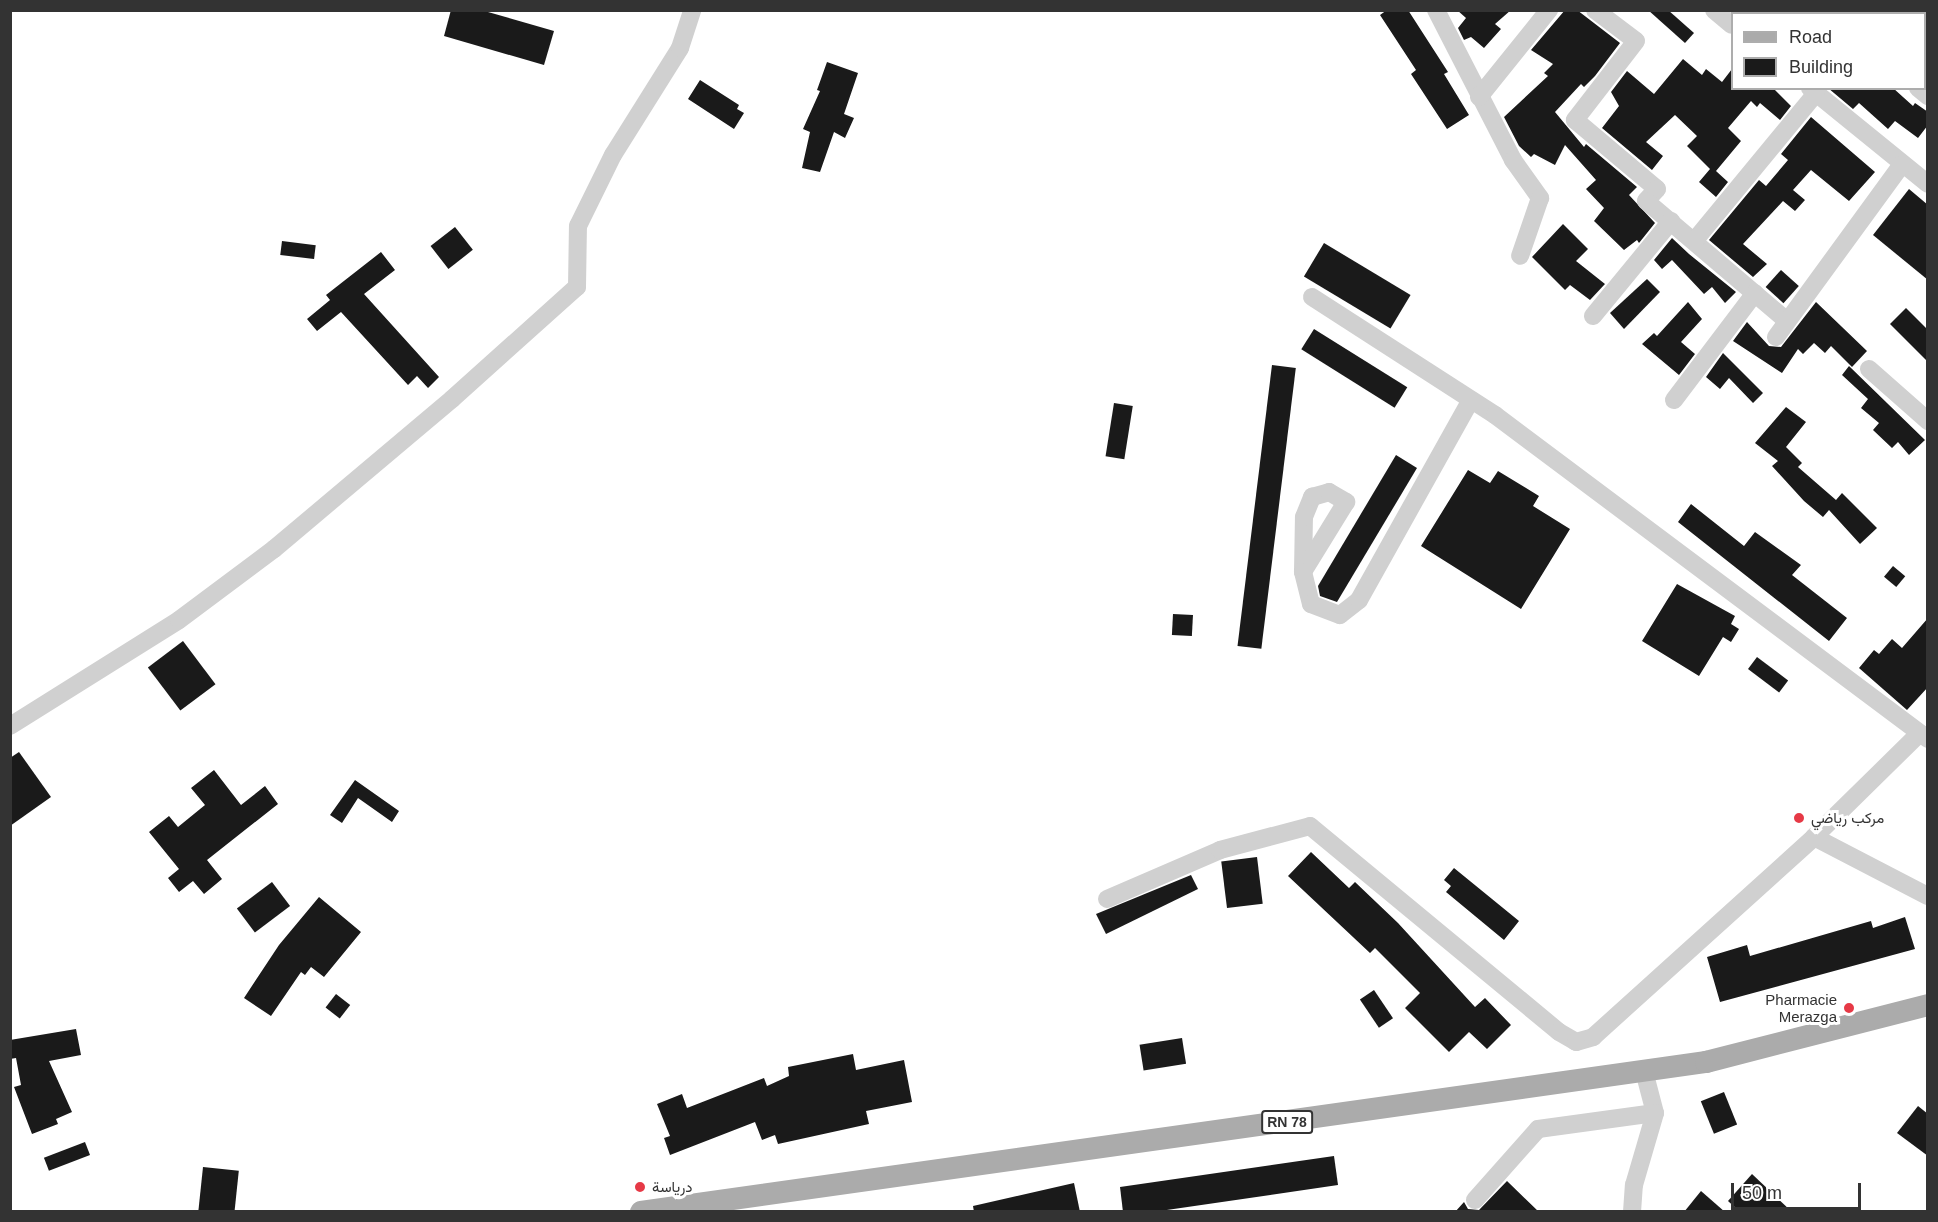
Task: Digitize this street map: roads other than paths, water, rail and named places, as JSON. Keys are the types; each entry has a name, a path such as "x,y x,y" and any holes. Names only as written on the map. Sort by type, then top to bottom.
{"main road":[{"name":"RN 78","path":"641,1212 1706,1062 1928,1005"}],"street":[{"path":"10,726 179,620 274,549 452,399 577,287 578,226 613,155 680,48 692,10"},
{"path":"1436,10 1479,97 1514,160 1540,198 1520,256"},
{"path":"1479,97 1549,10"},
{"path":"1594,10 1636,41 1575,120 1657,189 1646,201 1695,240 1787,321"},
{"path":"1714,10 1731,25"},
{"path":"1695,240 1815,90 1928,184"},
{"path":"1776,337 1902,164"},
{"path":"1593,316 1671,221"},
{"path":"1674,400 1755,293"},
{"path":"1107,899 1220,850 1310,826 1559,1032 1576,1042 1593,1037 1924,736 1472,400 1312,297"},
{"path":"1869,369 1928,421"},
{"path":"1303,572 1311,604 1340,615 1359,600 1472,400"},
{"path":"1814,837 1928,896"},
{"path":"1632,1212 1634,1185 1655,1113 1644,1071"},
{"path":"1475,1200 1538,1129 1655,1113"}],"place":[{"name":"مركب رياضي","path":"1799,818"},
{"name":"Pharmacie Merazga","path":"1849,1008"},
{"name":"درياسة","path":"640,1187"}]}
